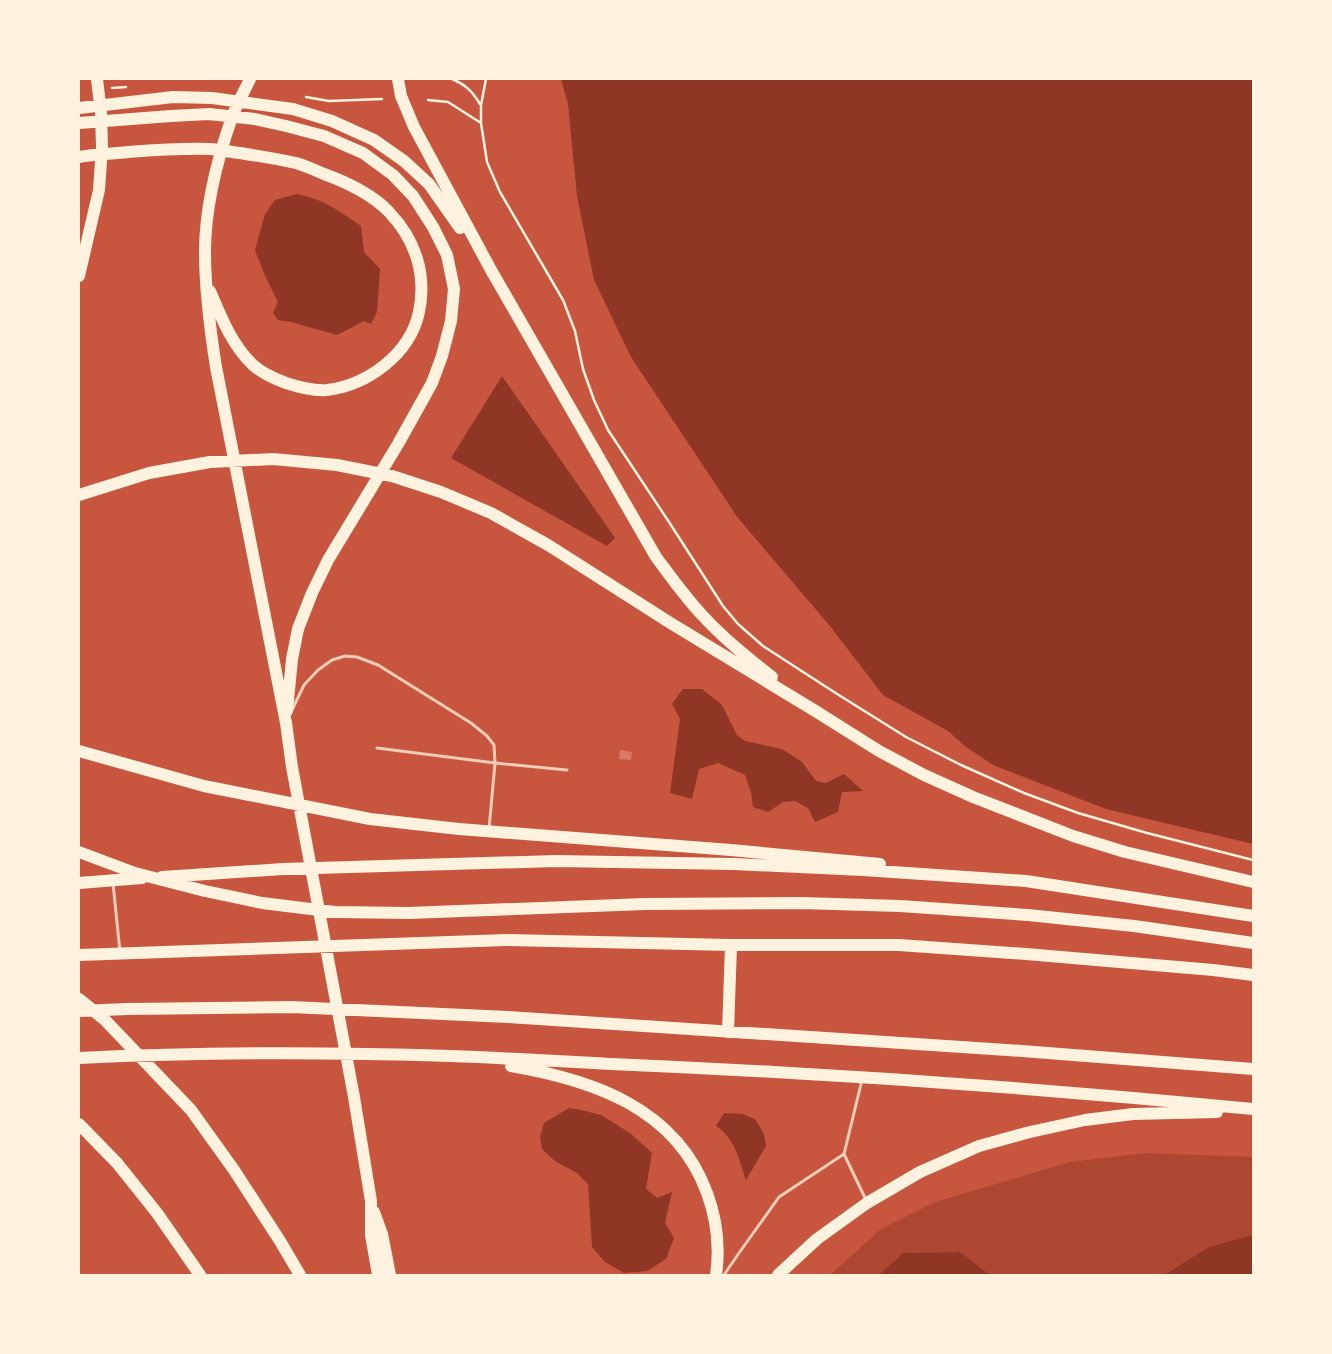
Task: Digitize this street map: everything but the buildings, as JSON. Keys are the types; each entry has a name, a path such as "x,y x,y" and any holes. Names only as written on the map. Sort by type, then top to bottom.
{"highway":[{"path":"79,276 99,190 102,148 101,113 97,79"},
{"path":"250,79 233,116 213,185 205,250 208,314 216,367 286,723 292,768 354,1097 370,1201 371,1235 378,1275"},
{"path":"398,79 401,96 414,127 491,270 656,557 678,588 701,615 748,658 818,712"},
{"path":"79,108 173,97 212,98 293,109 332,121 374,140 404,160 429,184 491,270"},
{"path":"79,123 209,114 255,120 324,136 363,153 393,175 413,196 433,226 447,255 454,289 452,321 442,356 432,383 398,444 328,560 312,593 298,629 292,659 286,723"},
{"path":"79,157 162,150 211,149 262,156 298,164 338,179 364,192 388,210 407,235 418,262 422,287 419,313 410,335 396,356 373,374 348,385 325,390 298,387 275,379 254,366 236,346 220,314 206,279"},
{"path":"79,495 148,473 210,462 273,459 337,465 392,476 441,492 491,513 548,545 672,624 879,751 924,775 973,797 1073,836 1126,852 1253,882"},
{"path":"79,751 204,786 370,819 459,830 854,861 1026,881 1253,916"},
{"path":"79,852 135,873 204,892 262,903 336,912 408,913 645,904 801,903 900,906 1028,915 1134,926 1253,944"},
{"path":"79,884 283,869 556,861 734,864 1026,881"},
{"path":"79,955 507,940 731,945 899,945 1026,954 1253,975"},
{"path":"728,1032 731,945"},
{"path":"79,999 105,1020 191,1110 234,1170 300,1275"},
{"path":"79,1011 291,1007 508,1017 1253,1068"},
{"path":"79,1058 220,1054 449,1056 727,1069 1021,1088 1253,1110"},
{"path":"449,1056 524,1068 586,1084 630,1104 659,1124 687,1154 703,1183 714,1217 717,1235 716,1275"},
{"path":"778,1275 817,1239 867,1203 920,1172 979,1146 1085,1120 1133,1114 1253,1110"},
{"path":"79,1124 117,1164 157,1213 200,1275"},
{"path":"370,1201 382,1234 390,1275"}],"lane":[{"path":"286,723 304,685 318,670 332,660 345,656 357,657 378,665 471,723 487,736 494,745 495,763 489,832"},
{"path":"377,748 567,770"},
{"path":"113,880 120,954"},
{"path":"863,1078 844,1154 867,1203"},
{"path":"724,1275 779,1197 844,1154"}],"path":[{"path":"452,79 473,92 481,105"},
{"path":"486,79 481,105 481,123 487,162 500,192 562,300 575,331 585,377 594,400 608,430 718,600 738,624 763,646 834,692 906,736 961,766 1024,793 1078,813 1253,860"},
{"path":"428,100 448,102 481,123"}],"shaded area":[{"path":"561,79 1253,79 1253,844 1106,809 993,765 966,747 948,731 883,695 830,626 738,518 631,357 594,280 577,196 568,104"},
{"path":"297,194 330,206 361,226 364,252 380,269 377,312 371,324 364,321 337,335 278,320 273,313 278,302 255,250 265,214 275,200"},
{"path":"502,376 615,538 607,546 451,458"},
{"path":"683,689 702,689 722,705 737,735 745,741 782,749 802,762 816,781 826,783 844,774 863,791 842,792 838,812 815,822 808,808 795,801 783,802 768,812 753,807 751,792 745,775 718,763 699,769 692,799 670,793 680,719 672,704"},
{"path":"569,1108 601,1115 630,1133 652,1153 646,1189 657,1198 672,1192 665,1223 674,1238 666,1259 647,1271 624,1273 605,1262 592,1247 588,1184 577,1173 555,1161 542,1149 540,1137 544,1123"},
{"path":"724,1113 743,1114 756,1120 764,1134 766,1146 746,1180 732,1143 716,1126"},
{"path":"1145,1153 1253,1157 1253,1235 1209,1247 1164,1275 990,1275 960,1252 903,1253 879,1275 830,1275 881,1229 935,1202 1070,1162"},
{"path":"1253,1235 1253,1275 1164,1275 1209,1247"},
{"path":"960,1252 990,1275 879,1275 903,1253"}]}
